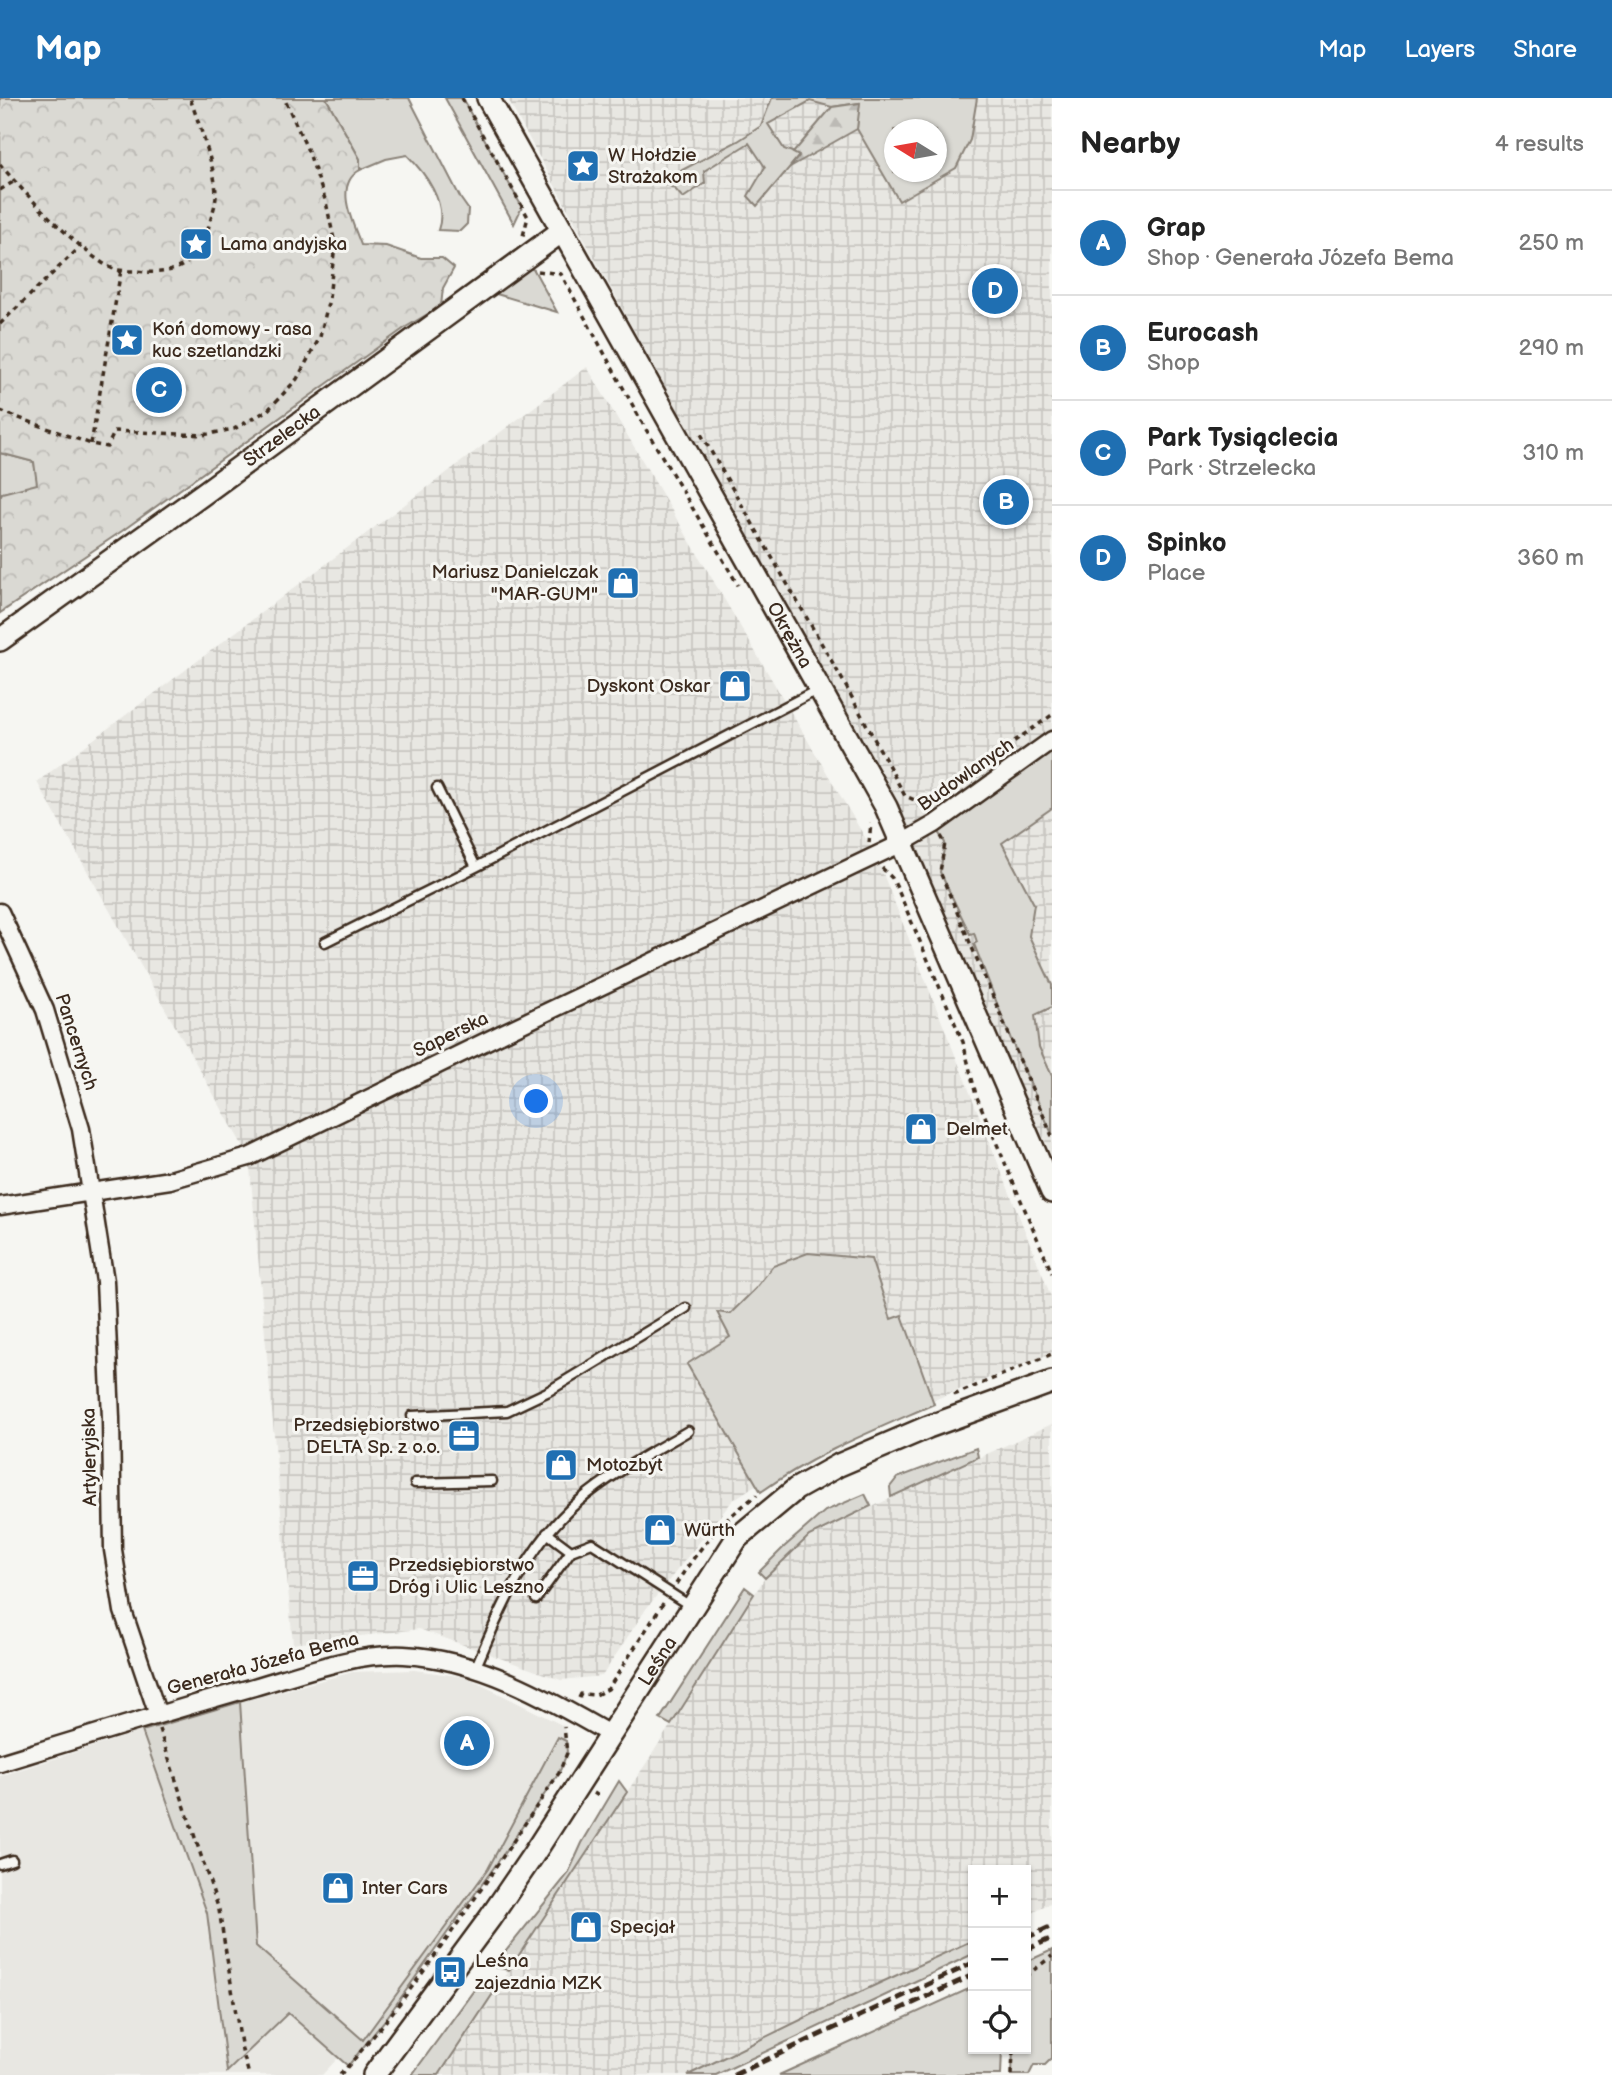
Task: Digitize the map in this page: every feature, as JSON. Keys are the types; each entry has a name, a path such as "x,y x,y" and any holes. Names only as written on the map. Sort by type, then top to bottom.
{"street":[{"name":"Okrężna","path":"488,98 880,797 1052,1192"},
{"name":"Strzelecka","path":"0,640 562,231"},
{"name":"Budowlanych","path":"902,843 934,824 1052,740"},
{"name":"Saperska","path":"0,1206 170,1180 249,1157 505,1031 902,843"},
{"name":"Pancernych","path":"0,912 45,1010 82,1129 93,1193"},
{"name":"Artyleryjska","path":"93,1193 105,1282 113,1550 123,1611 158,1715"},
{"name":"Leśna","path":"374,2075 490,1918 737,1538 796,1489 839,1465 928,1427 1052,1382"},
{"name":"Generała Józefa Bema","path":"0,1763 367,1656 418,1656 475,1669 548,1698 611,1735"}],"lane":[{"path":"325,942 820,689"},
{"path":"437,788 476,867"},
{"path":"412,1416 507,1412 547,1392 686,1308"},
{"path":"475,1669 517,1580 547,1533 578,1502 629,1465 688,1432"},
{"path":"415,1483 492,1481"},
{"path":"547,1533 571,1551"},
{"path":"536,1599 571,1551 593,1543 692,1607"},
{"path":"0,1864 12,1860"}],"path":[{"path":"0,164 14,182 81,246 113,269 153,274 176,270 197,255 216,197 210,162 190,98"},
{"path":"0,411 91,444 107,447 116,431 203,435 234,429 268,410 298,379 320,337 329,299 335,244 326,202 309,153 284,98"},
{"path":"462,98 528,217 521,241"},
{"path":"0,190 14,182"},
{"path":"0,324 81,246"},
{"path":"91,444 121,270"},
{"path":"534,270 561,274 644,426 740,589"},
{"path":"924,804 1052,715"},
{"path":"870,815 872,820 868,842 882,869 892,878 898,890 963,1042 976,1095 1052,1273"},
{"path":"158,1715 160,1732 219,1910 248,2075"},
{"path":"1031,1972 1052,1956"},
{"path":"1012,2075 1013,2054"}],"shaded area":[{"path":"507,98 1052,98 1052,1156 894,805"},
{"path":"587,367 876,856 1052,1299 1052,1353 808,1450 733,1500 646,1609 602,1676 561,1680 419,1629 293,1644 249,1157 37,782"},
{"path":"1052,1424 1052,1903 1031,1914 1031,1865 968,1865 968,1942 688,2075 439,2075 647,1762 768,1573 809,1536"},
{"path":"414,1670 466,1677 564,1726 566,1741 558,1737 488,1869 363,2041 256,1946 240,1702 353,1672"},
{"path":"142,1731 207,1913 227,2071 288,2013 338,2058 322,2075 0,2075 0,1776"}],"green space":[{"path":"0,98 326,98 360,159 360,170 352,177 346,195 350,216 361,245 386,246 421,258 442,258 454,268 443,288 441,306 406,327 122,531 0,613 0,497 2,493 37,484 34,462 0,453"},
{"path":"326,98 409,98 468,209 467,224 460,231 438,230 440,209 433,189 407,155 386,159 360,170 360,159"},
{"path":"445,98 462,98 522,207 514,224"},
{"path":"772,98 977,98 970,140 956,168 947,173 947,119 884,119 884,175 857,129 859,103 832,107 810,101 768,124 784,149 800,155 757,206 748,196 765,167 749,143 704,171 705,183 683,198 675,189 661,181 761,126"},
{"path":"860,103 857,129 790,167 799,156 793,153 832,107"},
{"path":"888,182 932,182 899,201"},
{"path":"524,260 534,270 557,312 483,290"},
{"path":"0,453 34,462 38,485 2,493 0,497"},
{"path":"1052,740 1052,808 1002,843 1034,904 1029,936 1052,985 1052,1007 1035,1015 1039,1047 1052,1076 1052,1134 1012,1042 974,944 977,942 974,933 970,934 940,872 945,843 935,824"},
{"path":"808,1253 871,1259 891,1319 902,1315 934,1404 823,1454 761,1492 687,1364 730,1337 717,1312 730,1314 773,1266"},
{"path":"976,1448 978,1457 891,1497 890,1487 897,1478"},
{"path":"865,1494 871,1506 809,1536 765,1578 759,1572 825,1511"},
{"path":"745,1587 754,1594 671,1725 660,1719"},
{"path":"240,1702 256,1946 363,2040 488,1869 558,1737 566,1741 567,1753 559,1773 385,2020 348,2066 288,2013 227,2072 207,1913 142,1731"},
{"path":"619,1781 627,1792 509,1970 493,1967 568,1874 582,1843"},
{"path":"968,1942 968,1956 716,2075 688,2075"},
{"path":"1052,1950 1052,2058 1045,2065 1034,2065 1029,2075 1012,2075 1013,2054 1031,2054 1031,1960"},
{"path":"480,1982 494,1992 439,2075 412,2075"},
{"path":"968,1989 968,2054 1002,2054 1001,2075 779,2075"}],"railway":[{"path":"1031,1936 1052,1926"},
{"path":"1031,1948 1052,1938"},
{"path":"734,2075 968,1965"},
{"path":"898,2010 968,1977"}],"place":[{"name":"W Hołdzie Strażakom","path":"583,166"},
{"name":"Lama andyjska","path":"196,244"},
{"name":"Spinko","path":"995,291"},
{"name":"Koń domowy - rasa kuc szetlandzki","path":"127,340"},
{"name":"Park Tysiąclecia","path":"159,390"},
{"name":"Eurocash","path":"1006,502"},
{"name":"Mariusz Danielczak \"MAR-GUM\"","path":"623,583"},
{"name":"Dyskont Oskar","path":"735,686"},
{"name":"Delmet","path":"921,1129"},
{"name":"Przedsiębiorstwo DELTA Sp. z o.o.","path":"464,1436"},
{"name":"Motozbyt","path":"561,1465"},
{"name":"Würth","path":"660,1530"},
{"name":"Przedsiębiorstwo Dróg i Ulic Leszno","path":"363,1576"},
{"name":"Grap","path":"467,1743"},
{"name":"Inter Cars","path":"338,1888"},
{"name":"Specjał","path":"586,1927"},
{"name":"Leśna zajezdnia MZK","path":"450,1972"}]}
